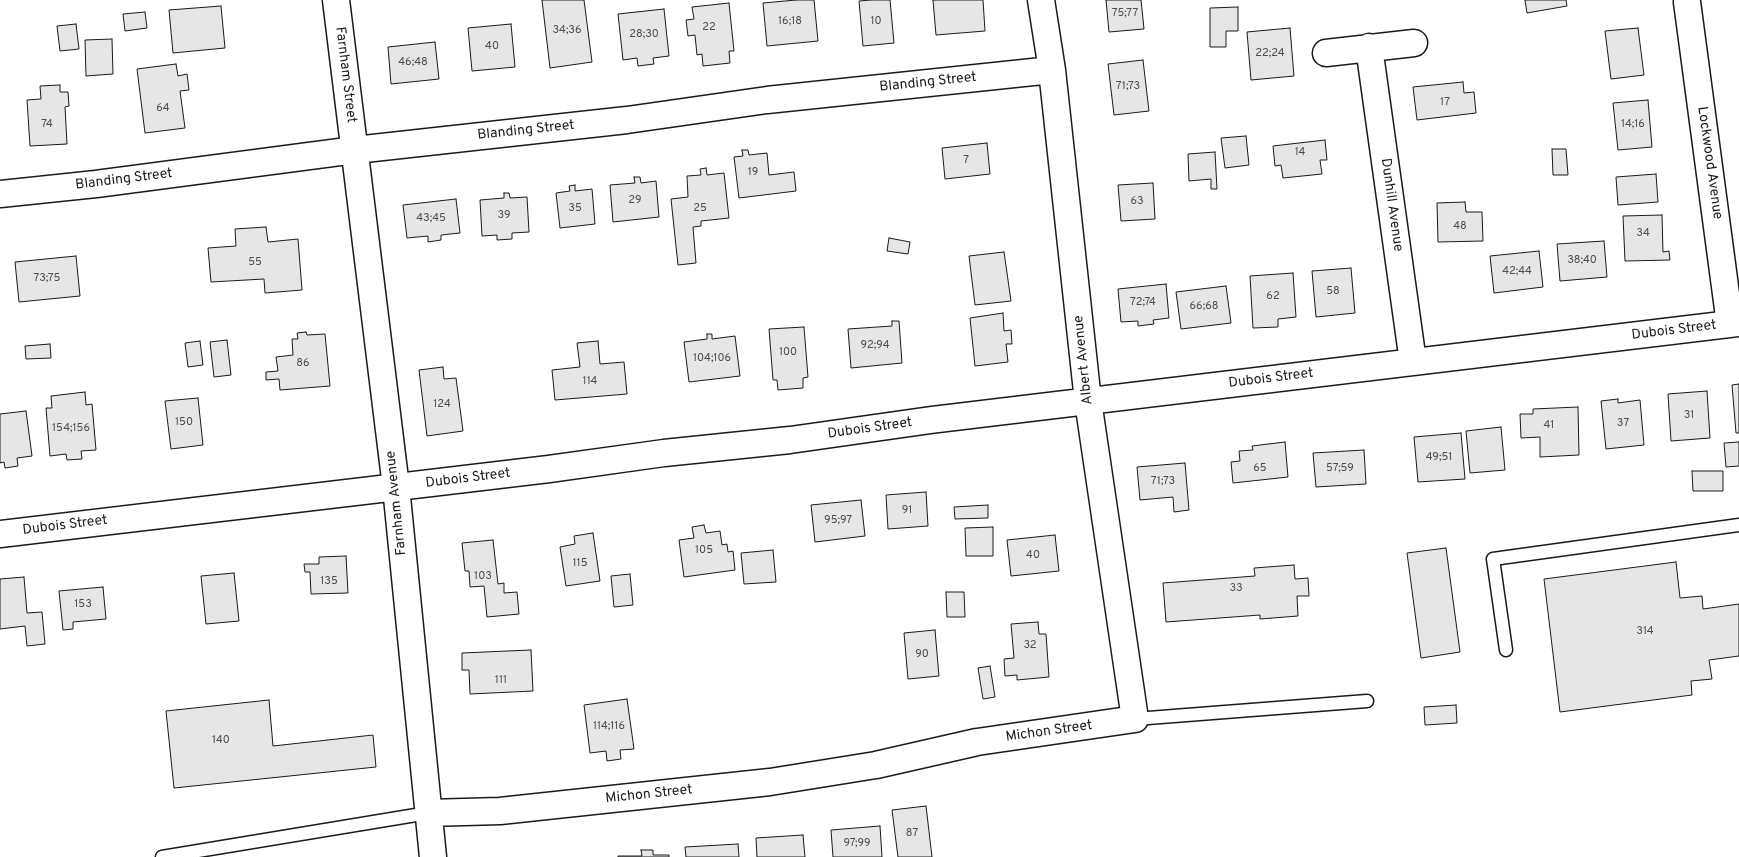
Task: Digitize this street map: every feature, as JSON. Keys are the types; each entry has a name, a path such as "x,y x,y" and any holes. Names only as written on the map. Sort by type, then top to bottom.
{"street":[{"name":"Farnham Street","path":"336,0 355,150"},
{"name":"Albert Avenue","path":"1041,0 1052,70 1088,401 1135,719"},
{"name":"Lockwood Avenue","path":"1687,2 1735,324"},
{"path":"1326,53 1414,43"},
{"name":"Dunhill Avenue","path":"1369,47 1413,362"},
{"name":"Blanding Street","path":"0,194 96,184 355,150 627,120 767,100 1052,70"},
{"name":"Farnham Avenue","path":"355,150 396,487 433,857"},
{"name":"Dubois Street","path":"0,534 790,440 931,420 1735,324"},
{"name":"Michon Street","path":"428,813 500,811 770,782 876,765 977,742 1135,719"}],"lane":[{"path":"1506,650 1493,559 1739,524"},
{"path":"1135,719 1367,701"},
{"name":"Michon Street","path":"162,857 181,856 428,813"}],"building":[{"path":"542,0 584,0 592,62 550,68"},
{"path":"814,0 818,41 767,46 763,3"},
{"path":"890,0 894,43 863,46 859,1"},
{"path":"933,0 983,0 985,31 936,35"},
{"path":"1106,0 1141,0 1144,29 1109,32"},
{"path":"1525,0 1566,0 1567,6 1527,13"},
{"path":"729,3 734,51 729,51 730,63 703,66 702,54 697,55 695,35 688,36 686,20 694,19 692,7"},
{"path":"221,6 225,48 173,53 169,10"},
{"path":"1238,7 1238,31 1226,31 1226,47 1210,47 1210,8"},
{"path":"664,9 669,56 653,58 654,64 638,66 637,58 623,60 618,14"},
{"path":"145,12 147,28 125,31 123,14"},
{"path":"76,24 79,49 60,51 57,26"},
{"path":"511,24 515,67 472,71 468,28"},
{"path":"1290,28 1294,76 1251,80 1247,32"},
{"path":"1638,28 1644,75 1611,79 1605,31"},
{"path":"112,39 113,74 86,76 85,40"},
{"path":"435,42 439,79 391,84 388,47"},
{"path":"1143,60 1149,111 1114,115 1108,64"},
{"path":"176,64 178,76 187,74 189,90 180,91 185,128 145,133 137,69"},
{"path":"1463,82 1464,93 1474,92 1476,113 1417,120 1413,87"},
{"path":"60,85 60,92 68,92 69,106 65,107 67,144 30,146 27,100 41,99 40,86"},
{"path":"1648,100 1652,147 1618,150 1613,103"},
{"path":"1246,136 1249,165 1225,168 1221,138"},
{"path":"1325,140 1327,160 1320,160 1322,174 1283,178 1281,165 1275,166 1273,146"},
{"path":"987,143 990,174 945,179 942,148"},
{"path":"1552,149 1566,149 1568,175 1553,175"},
{"path":"742,150 748,150 749,155 767,153 769,175 794,172 796,191 739,198 734,157 743,156"},
{"path":"1215,152 1217,189 1211,189 1211,179 1189,181 1188,154"},
{"path":"706,168 707,175 724,173 729,218 701,221 701,226 693,227 696,263 678,265 671,199 688,197 687,176 701,175 700,169"},
{"path":"1656,174 1658,202 1618,205 1616,177"},
{"path":"634,177 640,177 641,183 656,181 659,217 613,222 610,185 635,183"},
{"path":"1153,183 1155,219 1121,221 1118,185"},
{"path":"575,185 575,191 592,189 595,224 560,228 556,193 570,191 569,186"},
{"path":"504,193 509,193 510,198 527,197 529,232 512,233 512,239 497,240 497,235 482,236 480,200 504,198"},
{"path":"456,199 460,233 441,235 441,240 428,242 428,236 407,238 403,205"},
{"path":"1465,202 1466,212 1482,212 1483,241 1438,242 1437,203"},
{"path":"1662,215 1663,252 1669,251 1670,260 1625,261 1623,216"},
{"path":"266,227 268,242 298,239 302,290 265,293 264,279 211,282 208,248 236,246 235,229"},
{"path":"889,238 910,242 908,254 887,251"},
{"path":"1604,241 1607,277 1560,281 1557,244"},
{"path":"1539,251 1543,287 1494,293 1490,256"},
{"path":"1004,252 1011,301 975,305 969,256"},
{"path":"76,256 80,296 19,302 15,262"},
{"path":"1351,268 1355,313 1316,317 1312,271"},
{"path":"1293,273 1296,317 1278,319 1278,327 1253,328 1250,276"},
{"path":"1166,284 1169,318 1153,320 1154,324 1138,326 1138,321 1121,322 1118,289"},
{"path":"1226,286 1231,323 1181,329 1176,292"},
{"path":"1003,313 1004,331 1011,330 1012,344 1006,344 1008,362 975,366 970,318"},
{"path":"892,321 899,321 902,363 851,368 848,329 892,326"},
{"path":"804,327 808,377 803,378 803,388 778,390 777,380 773,380 769,329"},
{"path":"306,332 307,335 325,334 330,386 280,390 279,379 266,380 266,372 278,371 276,357 293,355 292,339 298,339 297,333"},
{"path":"707,334 712,334 712,339 735,336 740,376 689,382 684,342 707,339"},
{"path":"227,340 231,375 214,377 210,342"},
{"path":"200,341 203,365 188,367 185,343"},
{"path":"598,341 600,364 624,362 627,394 555,400 552,370 580,367 577,343"},
{"path":"50,344 51,358 26,359 25,346"},
{"path":"443,367 444,379 456,378 463,431 427,436 419,370"},
{"path":"1739,384 1739,433 1736,433 1732,385"},
{"path":"1707,391 1710,438 1671,441 1668,394"},
{"path":"85,392 86,405 92,404 96,450 81,451 82,459 67,460 66,454 50,456 46,408 52,408 51,396"},
{"path":"198,398 203,445 171,449 165,401"},
{"path":"1618,399 1618,403 1640,400 1644,445 1606,449 1601,401"},
{"path":"1578,407 1579,455 1540,457 1540,437 1521,438 1520,414 1533,414 1533,409"},
{"path":"26,411 32,456 17,458 18,466 5,468 4,462 0,463 0,414"},
{"path":"1501,427 1505,470 1470,473 1466,431"},
{"path":"1461,433 1465,479 1418,482 1414,437"},
{"path":"1285,442 1288,477 1233,483 1231,462 1240,461 1239,451 1253,450 1252,446"},
{"path":"1739,442 1739,466 1726,467 1724,443"},
{"path":"1364,450 1366,484 1316,487 1313,453"},
{"path":"1185,463 1189,510 1174,512 1173,497 1140,500 1137,467"},
{"path":"1692,471 1723,471 1723,491 1693,491"},
{"path":"926,492 928,526 888,529 886,495"},
{"path":"861,500 865,536 815,542 811,505"},
{"path":"988,505 988,518 955,519 954,507"},
{"path":"704,525 706,533 720,531 722,545 727,544 728,552 733,551 735,570 684,577 679,540 694,538 692,527"},
{"path":"993,527 993,556 966,556 965,528"},
{"path":"593,533 600,581 566,586 560,547 575,544 574,536"},
{"path":"1055,535 1059,571 1011,576 1007,540"},
{"path":"493,540 498,584 504,583 504,593 517,592 519,614 487,617 484,586 470,587 469,571 465,571 462,543"},
{"path":"1446,548 1460,652 1421,658 1407,553"},
{"path":"773,550 776,582 744,584 741,553"},
{"path":"346,556 348,593 311,594 310,572 305,572 304,564 319,564 319,557"},
{"path":"1676,562 1680,598 1702,596 1703,609 1739,604 1739,656 1709,660 1712,679 1691,681 1692,695 1560,712 1544,579"},
{"path":"1294,565 1295,579 1308,578 1309,596 1297,596 1298,616 1260,619 1260,615 1166,622 1163,583 1255,576 1254,568"},
{"path":"234,573 239,621 206,624 201,576"},
{"path":"630,574 633,605 614,607 611,576"},
{"path":"24,577 27,613 42,612 45,644 27,646 25,626 0,629 0,579"},
{"path":"103,587 106,619 73,622 73,629 63,630 59,591"},
{"path":"946,592 964,592 965,617 947,617"},
{"path":"1038,622 1039,634 1046,634 1049,677 1017,680 1017,675 1005,676 1004,659 1014,658 1011,624"},
{"path":"935,630 939,676 908,679 904,633"},
{"path":"531,650 533,691 470,694 469,670 462,670 462,653"},
{"path":"990,666 995,697 983,699 978,668"},
{"path":"627,699 634,749 620,750 621,759 607,761 606,751 590,753 584,705"},
{"path":"269,700 273,746 373,735 376,767 174,788 166,711"},
{"path":"1456,705 1457,723 1425,725 1424,707"},
{"path":"926,806 932,857 898,857 892,810"},
{"path":"880,826 882,857 833,857 831,830"},
{"path":"803,835 805,857 757,857 756,838"},
{"path":"738,844 739,857 686,857 685,847"},
{"path":"641,850 653,850 653,855 669,855 669,857 618,857 642,856"}]}
